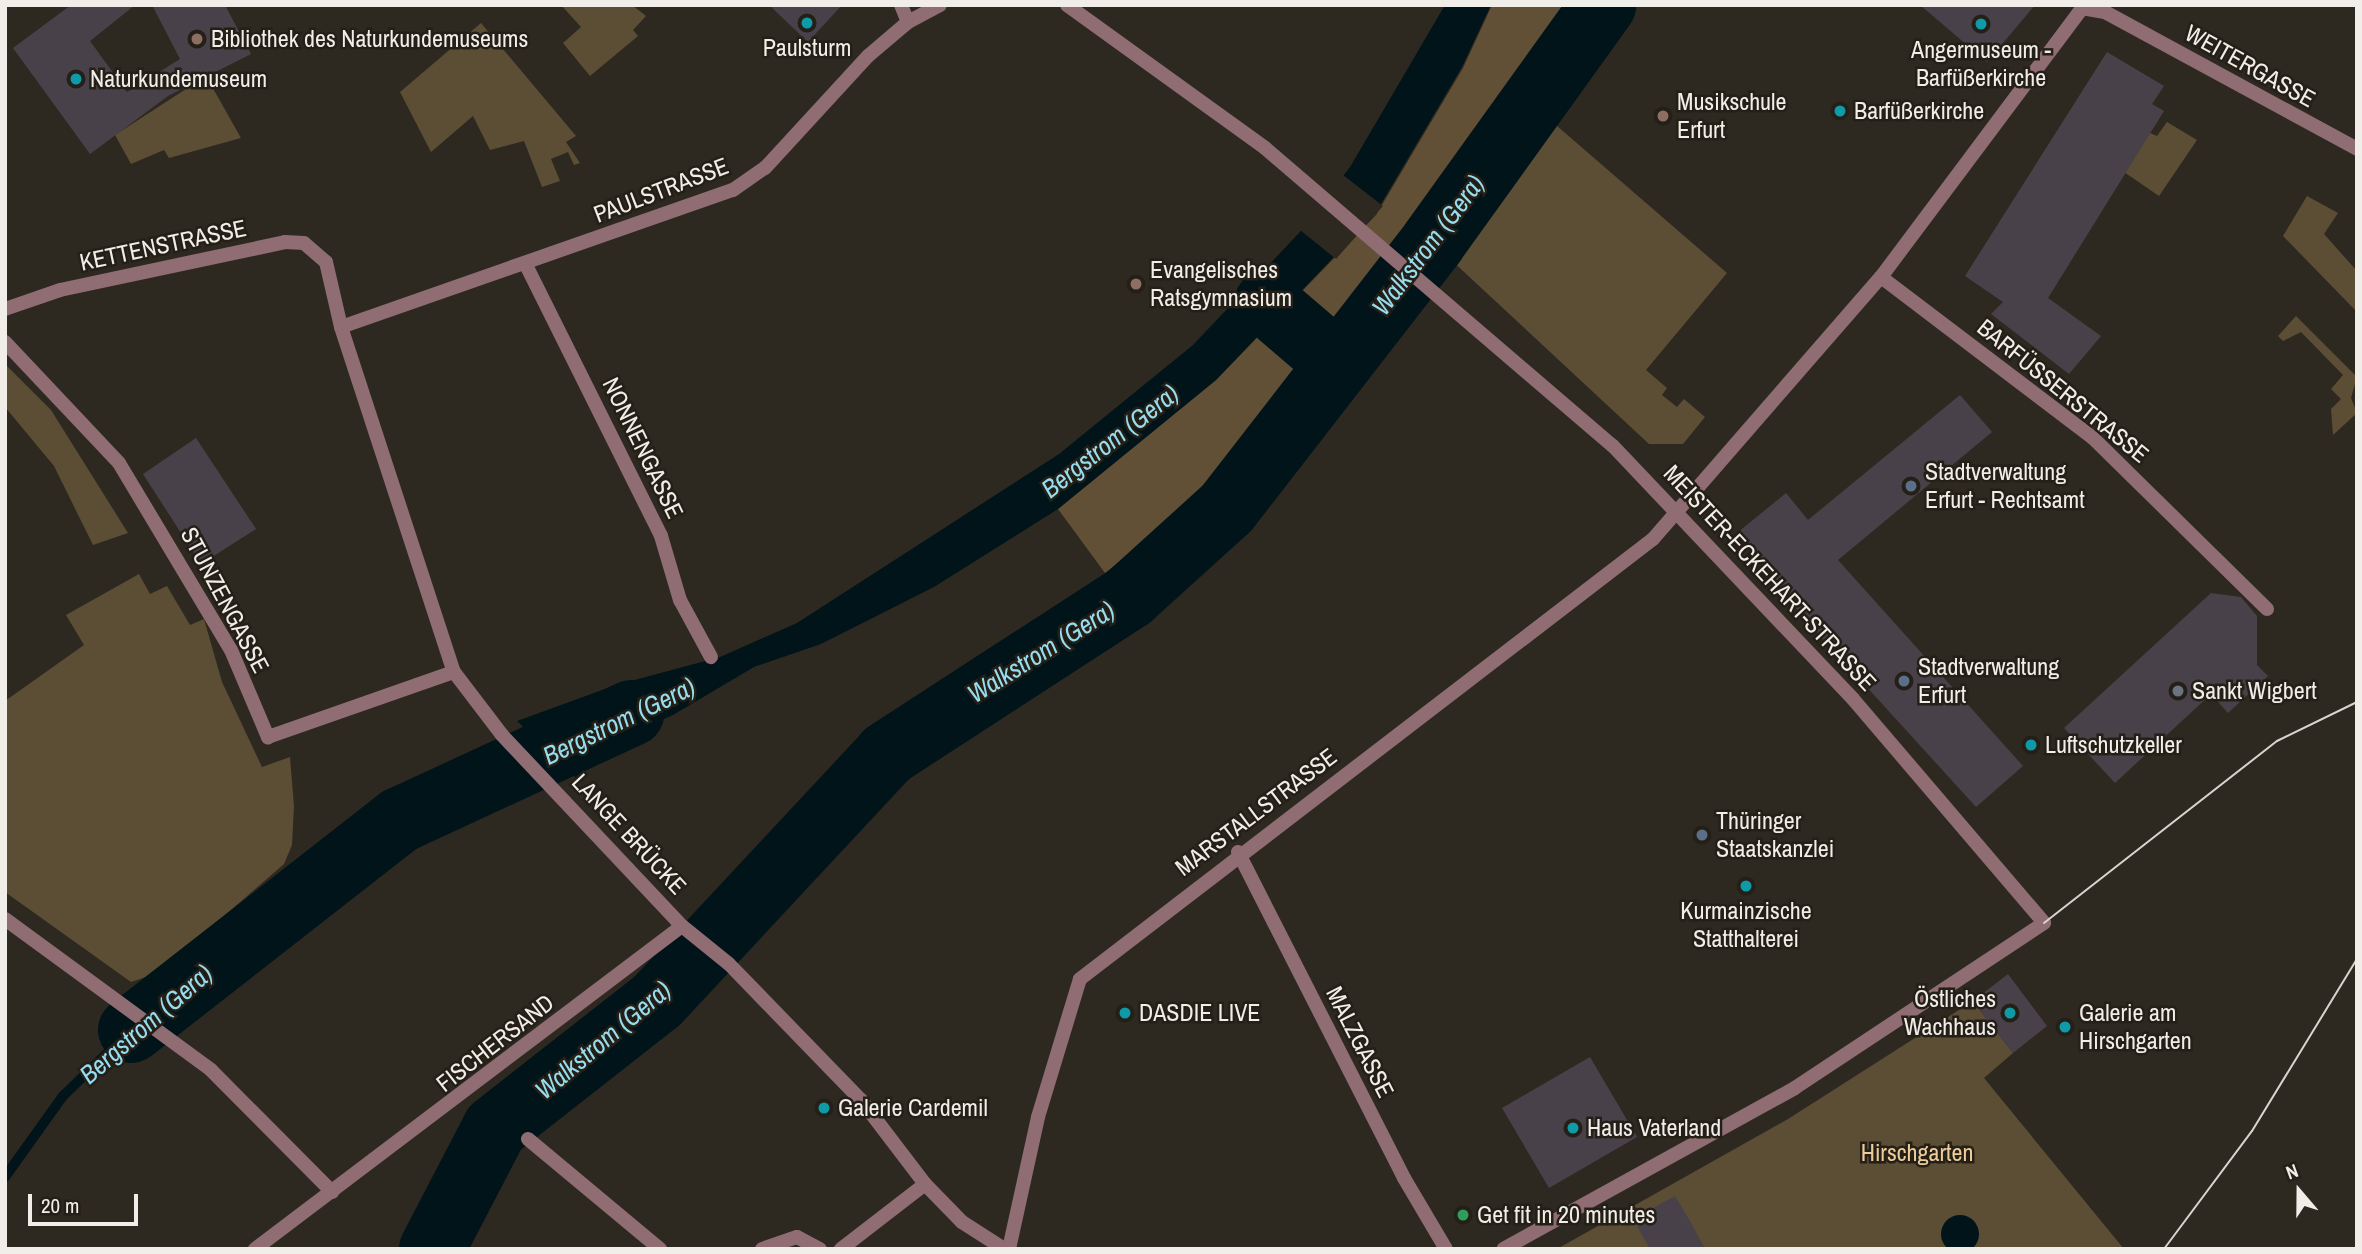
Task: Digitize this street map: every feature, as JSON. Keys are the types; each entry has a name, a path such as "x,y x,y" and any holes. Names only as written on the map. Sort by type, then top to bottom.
{"street":[{"path":"901,5 908,22"},
{"name":"PAULSTRASSE","path":"341,327 525,263 753,178 868,56 908,22 940,5"},
{"name":"MEISTER-ECKEHART-STRASSE","path":"1067,5 1278,159 1325,197 1437,290 1678,510 1962,820 2044,923 1795,1088 1503,1249"},
{"path":"1678,510 1881,277 2081,7"},
{"name":"WEITERGASSE","path":"2081,7 2113,16 2357,149"},
{"name":"KETTENSTRASSE","path":"5,309 60,290 285,242 304,243 326,261"},
{"name":"LANGE BRÜCKE","path":"326,261 341,327 454,672 502,735 561,794 688,931 729,964 861,1100 925,1184 962,1222 1007,1249"},
{"name":"NONNENGASSE","path":"525,263 661,536 680,600 710,657"},
{"name":"BARFÜSSERSTRASSE","path":"1881,277 2093,438 2267,609"},
{"name":"STUNZENGASSE","path":"5,342 119,463 231,650 268,737 454,672"},
{"name":"MARSTALLSTRASSE","path":"1007,1249 1038,1117 1080,979 1238,852 1653,539 1678,510"},
{"name":"MALZGASSE","path":"1238,852 1404,1178 1446,1249"},
{"path":"5,919 211,1070 332,1192"},
{"name":"FISCHERSAND","path":"255,1249 688,931"},
{"path":"527,1139 660,1249"},
{"path":"841,1249 925,1184"},
{"path":"762,1249 797,1237 820,1249"}],"green space":[{"path":"561,5 632,5 646,16 633,30 638,36 590,76 563,43 581,27"},
{"path":"481,23 576,136 566,142 580,163 574,165 568,152 551,159 560,181 542,187 524,141 490,150 473,116 431,152 400,92"},
{"path":"206,76 241,138 169,158 164,150 131,164 115,135"},
{"path":"1549,119 1727,273 1646,370 1667,388 1662,395 1677,407 1684,399 1705,417 1683,444 1649,444 1449,258"},
{"path":"2167,122 2197,140 2159,196 2124,172 2150,133 2157,136"},
{"path":"2307,196 2338,213 2324,234 2357,271 2357,312 2283,236"},
{"path":"2296,316 2357,377 2351,398 2357,413 2333,435 2331,409 2341,399 2331,389 2343,375 2301,332 2283,341 2278,336"},
{"path":"5,364 51,410 128,533 93,545 54,466 5,407"},
{"path":"139,574 150,594 167,586 190,625 204,619 222,682 262,767 290,757 294,806 292,845 284,864 194,942 149,976 131,982 5,892 5,701 84,645 66,615"},
{"name":"Hirschgarten","path":"1973,1001 2013,1053 1984,1078 2124,1249 1557,1249 1788,1119"}],"shaded area":[{"path":"1492,5 1582,5 1513,114 1265,427 1183,513 1105,573 1058,509 1216,380 1376,215 1463,68"}],"water":[{"path":"1445,5 1491,5 1462,67 1375,214 1216,380 1058,509 934,587 821,644 754,667 673,715 623,737 576,778 517,721 616,685 720,657 797,623 1059,454 1193,345 1299,233 1350,167"},
{"path":"1960,1215 1974,1220 1979,1234 1974,1248 1960,1253 1946,1248 1941,1234 1946,1220"}],"pier":[{"path":"1343,175 1383,206 1336,259 1300,230"}],"building":[{"name":"Naturkundemuseum","path":"71,5 135,5 90,41 127,92 180,59 152,5 225,5 251,54 168,96 90,154 13,48"},
{"name":"Paulsturm","path":"769,5 842,5 808,42"},
{"name":"Angermuseum - Barfüßerkirche","path":"1920,5 2035,5 1987,62"},
{"path":"2107,52 2164,86 2152,104 2164,111 2048,298 2101,336 2069,374 1991,314 2003,302 1965,276"},
{"path":"1960,395 1992,432 1838,560 2023,766 1976,807 1804,618 1737,533 1786,493 1808,520"},
{"path":"196,438 256,529 201,564 143,474"},
{"name":"Sankt Wigbert","path":"2211,593 2241,597 2257,616 2257,665 2268,676 2228,713 2211,694 2115,783 2064,728"},
{"name":"Östliches Wachhaus","path":"2008,974 2047,1026 2013,1053 1973,1001"},
{"name":"Haus Vaterland","path":"1590,1057 1637,1137 1549,1188 1502,1108"},
{"path":"1675,1196 1705,1249 1650,1249 1633,1219"}],"waterway":[{"name":"Walkstrom (Gera)","path":"432,1249 495,1128 657,1001 887,754 1130,596 1227,508 1433,242 1603,5"},
{"name":"Bergstrom (Gera)","path":"1267,303 1337,363"},
{"name":"Bergstrom (Gera)","path":"131,1030 400,820 632,713"},
{"name":"Bergstrom (Gera)","path":"5,1177 63,1096 131,1030"}],"tram line":[{"path":"2044,923 2277,741 2357,702"},
{"path":"2164,1249 2252,1131 2357,959"}],"place":[{"name":"Paulsturm","path":"807,23"},
{"name":"Angermuseum - Barfüßerkirche","path":"1981,24"},
{"name":"Bibliothek des Naturkundemuseums","path":"197,39"},
{"name":"Naturkundemuseum","path":"76,79"},
{"name":"Barfüßerkirche","path":"1840,111"},
{"name":"Musikschule Erfurt","path":"1663,116"},
{"name":"Evangelisches Ratsgymnasium","path":"1136,284"},
{"name":"Stadtverwaltung Erfurt - Rechtsamt","path":"1911,486"},
{"name":"Stadtverwaltung Erfurt","path":"1904,681"},
{"name":"Sankt Wigbert","path":"2178,691"},
{"name":"Luftschutzkeller","path":"2031,745"},
{"name":"Thüringer Staatskanzlei","path":"1702,835"},
{"name":"Kurmainzische Statthalterei","path":"1746,886"},
{"name":"DASDIE LIVE","path":"1125,1013"},
{"name":"Östliches Wachhaus","path":"2010,1013"},
{"name":"Galerie am Hirschgarten","path":"2065,1027"},
{"name":"Galerie Cardemil","path":"824,1108"},
{"name":"Haus Vaterland","path":"1573,1128"},
{"name":"Get fit in 20 minutes","path":"1463,1215"}]}
